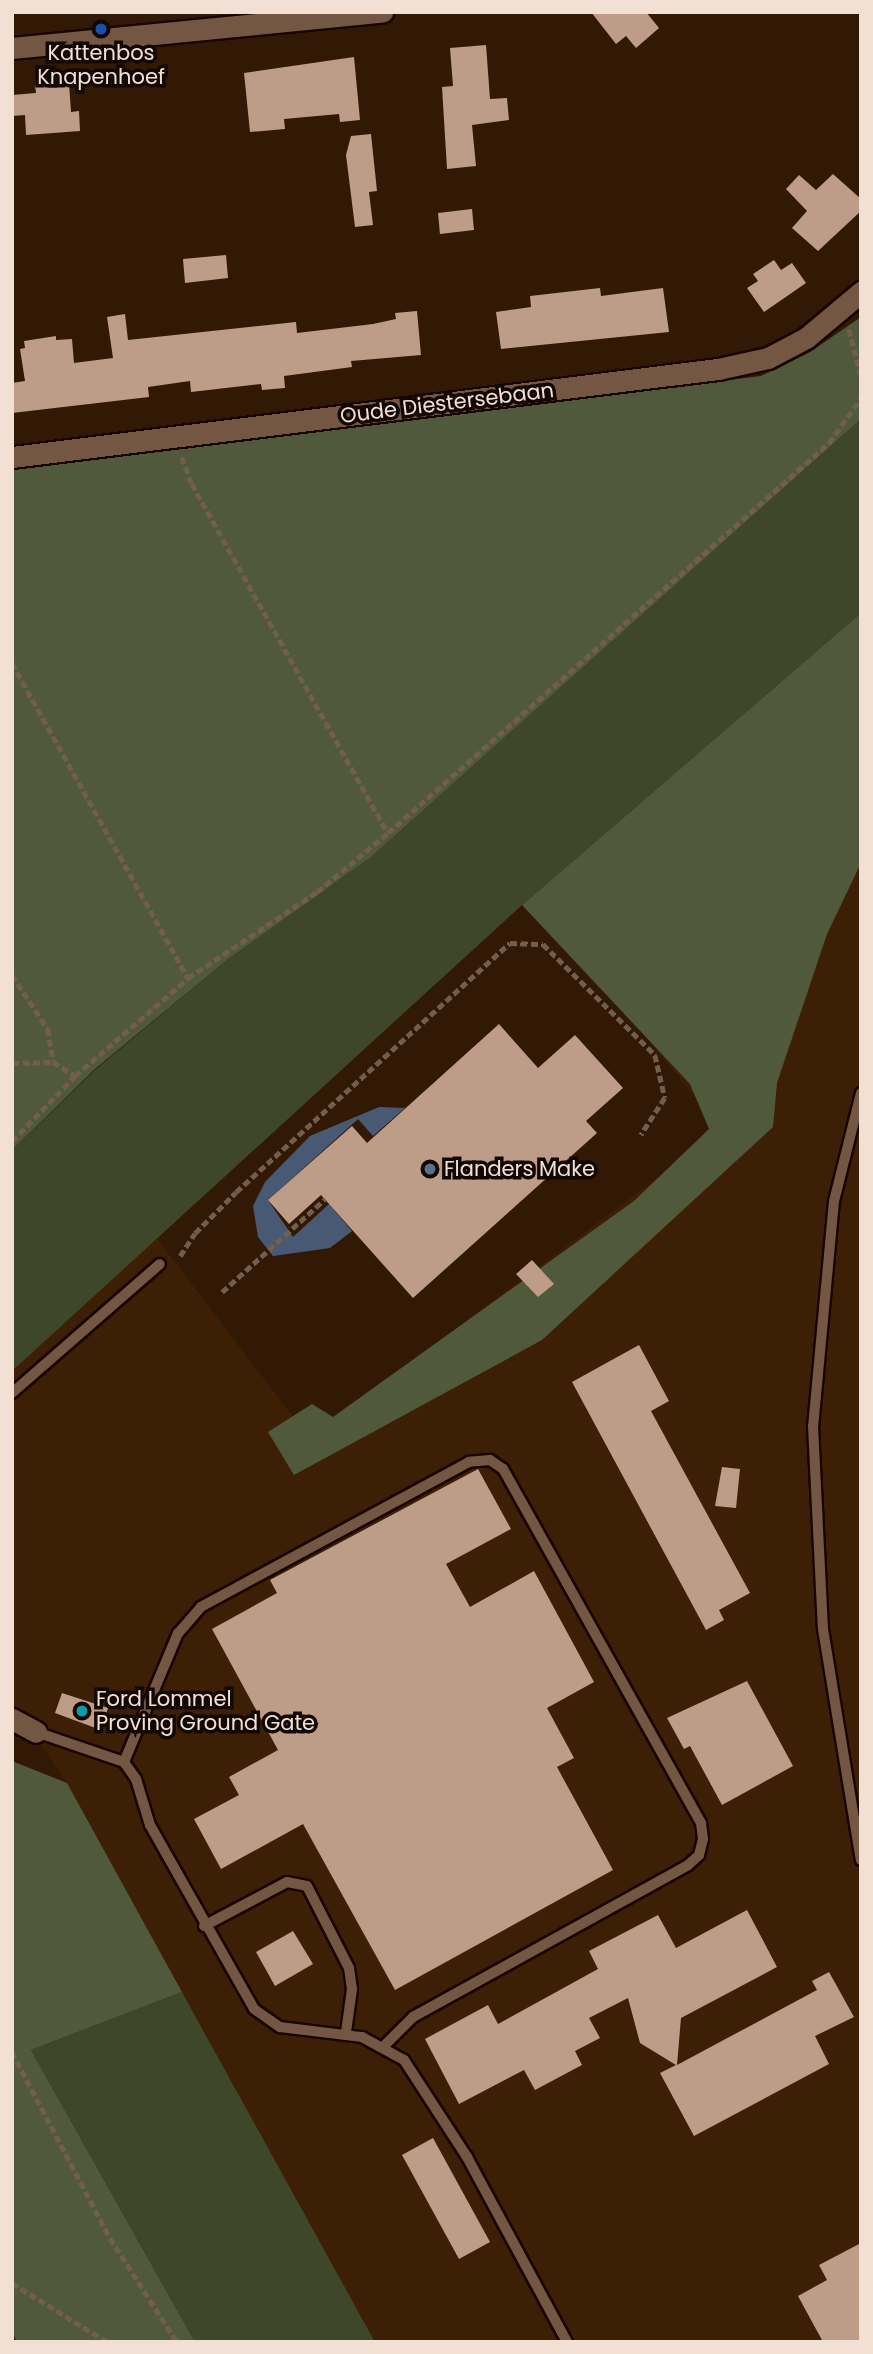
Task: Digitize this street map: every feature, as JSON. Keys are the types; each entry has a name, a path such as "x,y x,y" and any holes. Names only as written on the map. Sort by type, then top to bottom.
{"street":[{"path":"12,48 226,20 382,12"},
{"name":"Oude Diestersebaan","path":"12,457 718,369 768,358 806,338 861,292"},
{"path":"12,1719 36,1732"}],"lane":[{"path":"861,1093 834,1201 813,1426 822,1629 861,1860"},
{"path":"12,1393 160,1264"},
{"path":"124,1762 178,1633 201,1607 469,1462 490,1460 503,1469 701,1823 703,1839 699,1855 688,1865 413,2017 384,2046"},
{"path":"36,1732 124,1762 136,1779 150,1825 204,1926 243,1994 267,2020 296,2032 346,2032 384,2046 404,2060 444,2119 567,2342"},
{"path":"204,1926 287,1882 307,1886 349,1968 352,1989 346,2032"}],"path":[{"path":"844,307 861,375"},
{"path":"12,1141 75,1076 188,978 317,892 388,834 829,443 861,398 861,391"},
{"path":"174,437 192,484 388,834"},
{"path":"12,663 188,978"},
{"path":"180,1256 195,1233 236,1192 510,943 543,944 655,1055 665,1098 641,1135"},
{"path":"12,975 48,1029 52,1062"},
{"path":"12,1063 52,1062 75,1076"},
{"path":"222,1292 325,1199"},
{"path":"12,2052 110,2238 177,2342"},
{"path":"12,2283 107,2342"}],"shaded area":[{"path":"861,617 861,2342 375,2342 67,1783 12,1702 12,1369 155,1236 309,1438 722,1130 538,905"}],"green space":[{"path":"861,317 861,419 371,857 227,960 95,1069 12,1150 12,470 761,376 810,352"},
{"path":"861,419 861,613 522,905 12,1371 12,1150 95,1070 227,960 371,857"},
{"path":"861,613 861,863 827,934 777,1083 773,1127 542,1340 294,1475 268,1432 312,1404 333,1417 634,1201 709,1129 690,1084 522,905"},
{"path":"12,1761 67,1783 182,1992 31,2050 195,2342 17,2342 12,2332"},
{"path":"182,1992 375,2342 195,2342 31,2050"}],"water":[{"path":"379,1107 405,1108 373,1136 358,1119 268,1200 293,1237 329,1204 352,1231 330,1248 273,1256 258,1237 253,1206 265,1182 310,1136"}],"building":[{"path":"591,12 646,12 659,28 636,48 626,36 616,44"},
{"path":"486,45 490,99 507,98 509,120 472,125 476,166 447,169 442,87 453,86 450,48"},
{"path":"354,57 360,120 340,122 339,114 284,119 285,129 250,132 244,73"},
{"path":"69,83 71,112 79,111 80,131 26,135 25,115 12,116 12,95 36,93 35,85"},
{"path":"371,134 377,191 369,192 373,225 355,227 346,155 351,136"},
{"path":"833,174 861,199 861,211 818,251 792,228 807,211 786,189 799,175 816,190"},
{"path":"472,209 474,230 440,234 438,213"},
{"path":"226,255 228,278 185,283 183,259"},
{"path":"774,260 781,270 792,263 806,283 764,312 747,288 758,281 753,274"},
{"path":"600,288 601,296 663,288 669,332 501,349 496,312 531,307 530,296"},
{"path":"417,311 421,355 351,361 352,367 284,376 285,388 262,390 261,384 191,392 190,381 148,387 149,397 12,413 12,383 25,381 20,349 25,348 24,341 56,336 56,340 72,339 74,363 113,358 107,317 125,314 128,340 296,322 297,333 373,324 396,319 395,313"},
{"name":"Flanders Make","path":"499,1024 538,1068 575,1035 623,1088 586,1121 597,1133 413,1298 321,1195 289,1224 268,1200 352,1126 367,1143"},
{"path":"532,1260 554,1284 538,1297 516,1274"},
{"path":"639,1345 669,1401 651,1411 750,1593 719,1610 724,1620 706,1630 572,1382"},
{"path":"722,1467 740,1469 736,1508 715,1506"},
{"path":"478,1469 511,1529 446,1564 470,1607 534,1571 594,1682 547,1708 574,1758 557,1767 613,1870 395,1990 303,1824 221,1869 194,1819 239,1795 229,1777 278,1750 212,1629 277,1593 270,1580"},
{"path":"747,1681 793,1766 722,1805 690,1746 684,1749 667,1718"},
{"name":"Ford Lommel Proving Ground Gate","path":"62,1693 108,1708 101,1730 55,1713"},
{"path":"747,1910 777,1967 681,2018 677,2065 817,1990 812,1981 829,1972 854,2017 815,2036 829,2064 694,2136 660,2073 676,2065 640,2043 628,1998 589,2018 600,2038 575,2051 582,2065 535,2090 524,2070 459,2104 425,2039 488,2005 498,2024 598,1969 589,1951 658,1915 676,1948"},
{"path":"293,1931 313,1964 275,1986 256,1952"},
{"path":"433,2138 490,2242 459,2259 402,2155"},
{"path":"861,2243 861,2342 823,2342 798,2296 827,2280 819,2265"}],"place":[{"name":"Kattenbos Knapenhoef","path":"101,29"},
{"name":"Flanders Make","path":"430,1169"},
{"name":"Ford Lommel Proving Ground Gate","path":"82,1711"}]}
